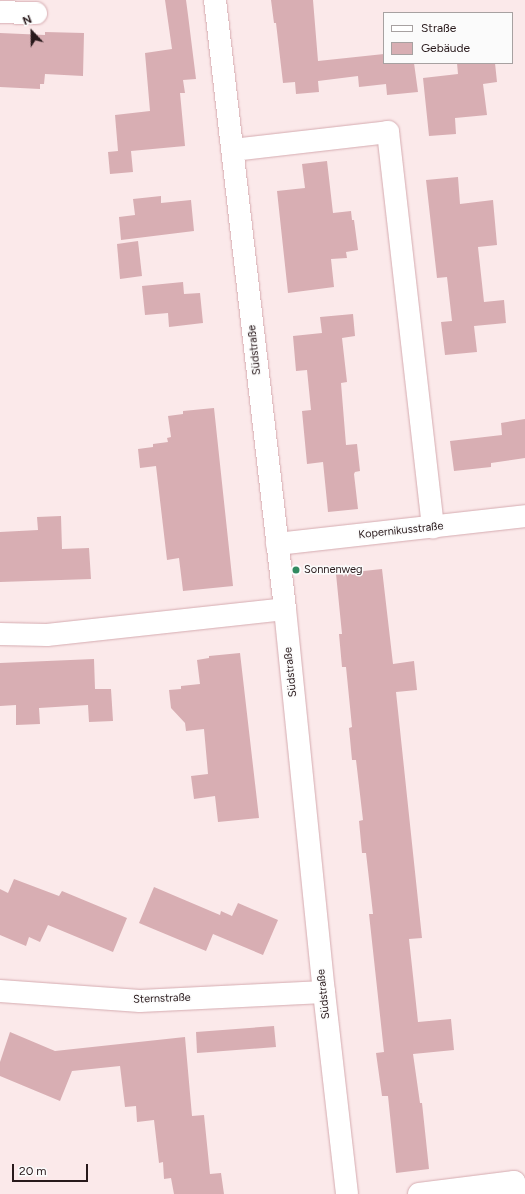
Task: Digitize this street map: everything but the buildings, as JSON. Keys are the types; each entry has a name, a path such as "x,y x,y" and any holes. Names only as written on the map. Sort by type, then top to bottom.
{"street":[{"name":"Südstraße","path":"215,0 285,609 324,992 347,1194"},
{"path":"0,12 36,13"},
{"path":"232,150 388,132 433,527"},
{"name":"Kopernikusstraße","path":"277,544 525,516"},
{"path":"0,634 46,635 285,609"},
{"name":"Sternstraße","path":"0,992 140,1001 324,992"},
{"path":"419,1194 514,1182 516,1194"}],"place":[{"name":"Sonnenweg","path":"296,570"}]}
